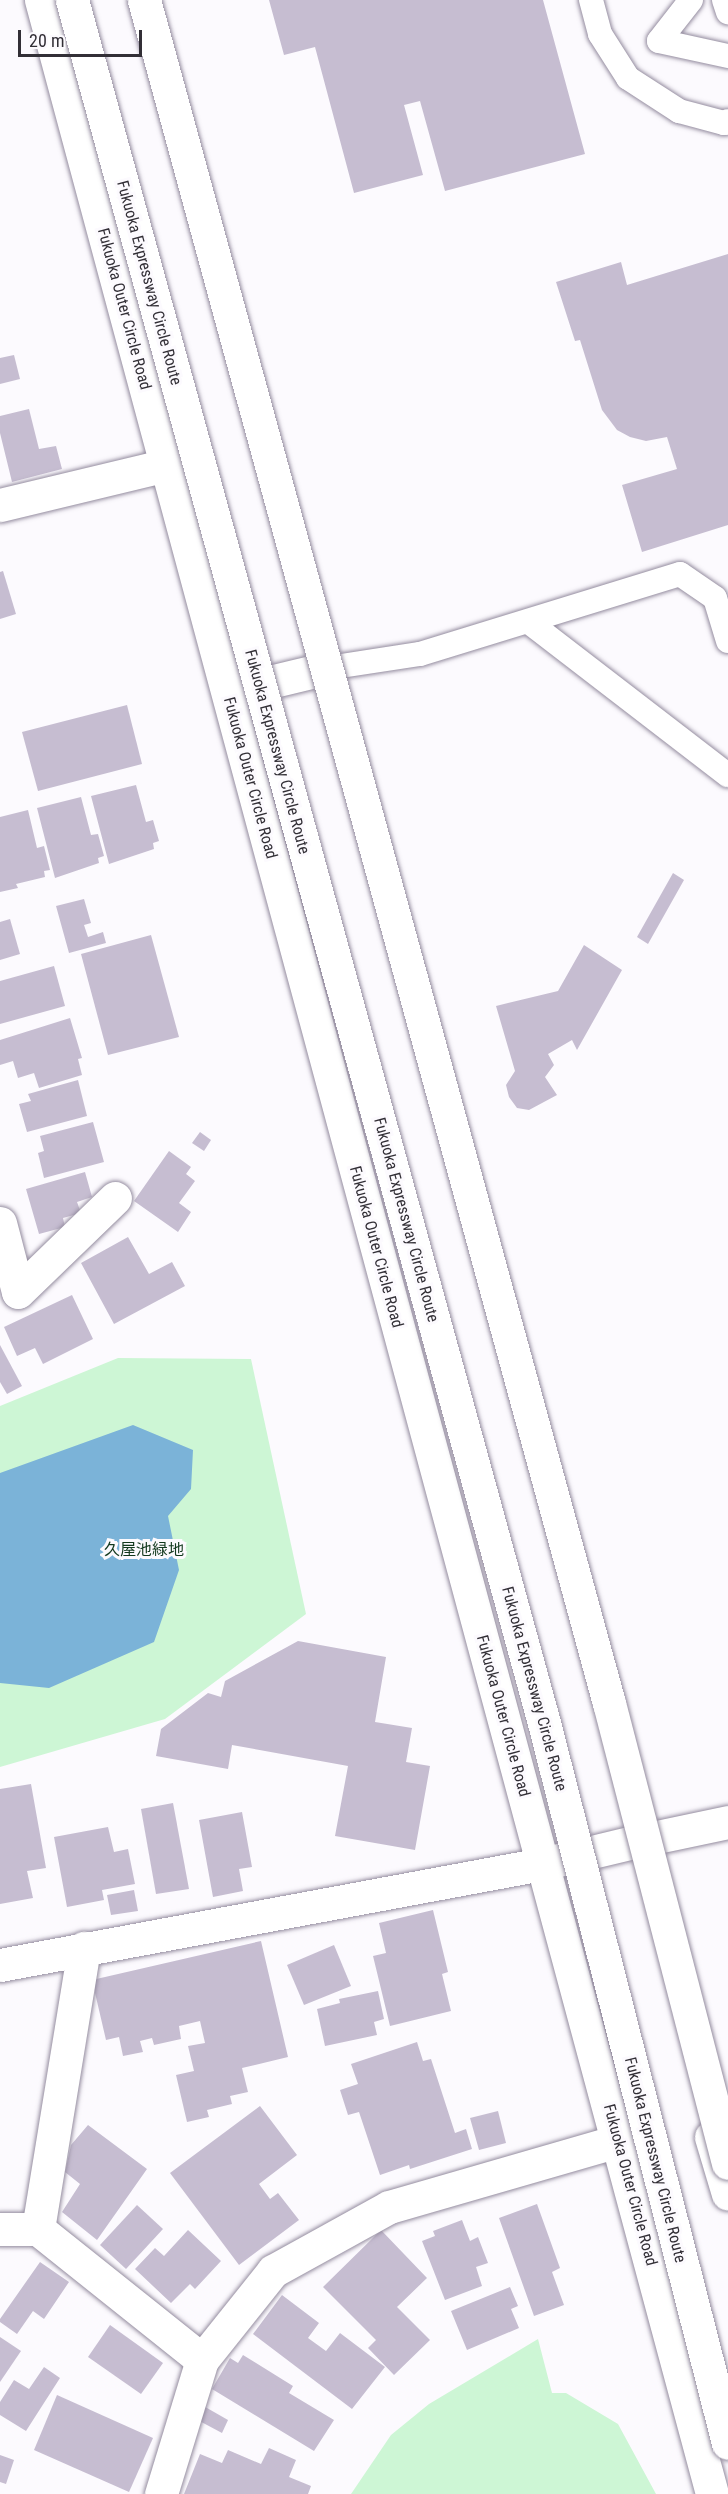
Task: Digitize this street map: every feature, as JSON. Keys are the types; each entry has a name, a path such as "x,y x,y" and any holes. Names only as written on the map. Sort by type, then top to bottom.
{"main road":[{"name":"Fukuoka Outer Circle Road","path":"41,0 712,2494"},
{"name":"Fukuoka Expressway Circle Route","path":"72,0 543,1719 728,2444"},
{"path":"144,0 609,1703 728,2163"},
{"path":"151,0 214,220 328,668 638,1841 717,2119 728,2194"},
{"path":"0,505 166,465"},
{"path":"227,693 328,668"},
{"path":"9,1296 116,1198"},
{"path":"0,1223 9,1296"},
{"path":"0,1965 542,1864 728,1822"},
{"path":"38,2229 84,1948"},
{"path":"161,2494 202,2360 273,2271 389,2207 618,2141"},
{"path":"0,2229 38,2229 202,2360"}],"lane":[{"path":"591,0 600,34 628,78 679,111 724,123 728,121"},
{"path":"691,0 659,41 728,56"},
{"path":"724,0 728,12"},
{"path":"328,668 420,654 529,622 611,593 680,574 715,598 728,641"},
{"path":"529,622 728,775"}],"green space":[{"name":"久屋池緑地","path":"118,1358 251,1359 306,1614 165,1719 0,1767 0,1406"},
{"path":"538,2339 552,2393 566,2393 618,2424 656,2494 351,2494 391,2435 429,2404"}],"water":[{"path":"133,1425 193,1450 191,1489 168,1516 179,1570 154,1642 49,1688 0,1683 0,1473"}],"building":[{"path":"269,0 543,0 585,154 445,191 420,101 404,105 423,175 354,193 315,47 284,55"},
{"path":"728,254 728,525 642,552 622,485 677,469 667,437 646,441 630,437 617,430 602,410 580,340 575,341 556,282 621,262 627,285"},
{"path":"14,355 20,379 0,384 0,358"},
{"path":"29,409 39,449 56,446 62,469 12,482 0,433 0,416"},
{"path":"3,571 16,614 0,619 0,572"},
{"path":"127,705 142,764 38,791 22,732"},
{"path":"136,785 146,822 153,820 159,841 153,843 154,849 109,864 91,796"},
{"path":"81,797 91,835 98,834 104,856 98,858 99,863 55,878 37,808"},
{"path":"28,810 37,848 44,846 50,870 44,871 45,877 16,884 18,888 0,892 0,817"},
{"path":"673,873 684,880 648,944 637,937"},
{"path":"84,899 91,923 84,925 88,937 103,932 106,943 69,953 56,906"},
{"path":"10,919 20,954 0,960 0,922"},
{"path":"151,935 179,1037 108,1055 81,954"},
{"path":"584,945 622,970 577,1050 572,1040 548,1054 554,1065 545,1077 557,1095 529,1110 517,1108 509,1097 506,1085 515,1071 496,1006 558,991"},
{"path":"54,966 65,1006 0,1024 0,981"},
{"path":"70,1018 82,1058 78,1059 82,1075 39,1088 34,1073 18,1078 13,1061 0,1065 0,1040"},
{"path":"78,1080 87,1116 27,1132 19,1104 31,1101 28,1094"},
{"path":"93,1122 104,1162 44,1178 38,1153 44,1151 40,1136"},
{"path":"200,1132 211,1140 204,1151 192,1143"},
{"path":"169,1151 191,1167 186,1174 195,1181 179,1203 191,1212 178,1232 134,1201"},
{"path":"85,1172 92,1197 77,1202 81,1213 63,1218 65,1227 39,1234 26,1189"},
{"path":"128,1237 149,1274 172,1262 185,1286 114,1324 81,1263"},
{"path":"72,1295 93,1339 43,1364 35,1348 17,1356 4,1327"},
{"path":"0,1345 22,1386 7,1394 0,1382"},
{"path":"298,1641 386,1657 375,1722 412,1728 406,1762 430,1766 415,1850 335,1836 348,1766 232,1745 228,1769 156,1756 161,1729 208,1693 221,1697 225,1681"},
{"path":"31,1784 46,1868 27,1871 33,1898 0,1904 0,1789"},
{"path":"173,1803 189,1889 156,1894 141,1809"},
{"path":"242,1812 252,1867 239,1869 243,1891 213,1897 199,1820"},
{"path":"108,1827 114,1852 128,1849 135,1884 102,1890 104,1900 67,1907 54,1837"},
{"path":"134,1890 138,1911 111,1915 107,1895"},
{"path":"433,1910 448,1972 442,1974 451,2011 390,2026 373,1956 386,1953 379,1923"},
{"path":"261,1941 288,2057 242,2068 248,2092 230,2096 232,2104 207,2110 209,2117 187,2122 176,2075 194,2071 188,2046 205,2043 200,2021 179,2026 181,2039 154,2045 152,2038 140,2041 143,2052 123,2056 119,2037 106,2040 92,1980"},
{"path":"334,1945 351,1986 304,2005 287,1965"},
{"path":"378,1991 384,2019 374,2022 377,2035 325,2046 317,2009 340,2003 339,1999"},
{"path":"417,2042 423,2061 431,2059 455,2133 466,2129 472,2149 410,2169 409,2165 380,2175 359,2112 348,2115 340,2090 358,2084 351,2064"},
{"path":"260,2106 297,2155 259,2184 270,2199 278,2193 299,2220 239,2265 170,2173"},
{"path":"498,2111 506,2143 479,2150 470,2118"},
{"path":"88,2125 147,2169 97,2240 62,2212 80,2184 65,2172 71,2145"},
{"path":"537,2204 560,2268 552,2272 564,2305 534,2316 499,2218"},
{"path":"137,2205 163,2229 126,2269 100,2245"},
{"path":"462,2220 470,2241 478,2237 488,2263 476,2267 482,2286 445,2300 422,2241 435,2236 433,2231"},
{"path":"188,2230 221,2261 195,2289 190,2284 171,2303 135,2269 155,2248 164,2256"},
{"path":"381,2230 427,2278 397,2307 430,2340 394,2375 368,2348 376,2340 323,2287"},
{"path":"40,2262 69,2282 44,2319 33,2311 17,2334 0,2322 0,2319"},
{"path":"510,2287 518,2306 511,2309 519,2328 467,2350 451,2311"},
{"path":"282,2295 319,2323 308,2338 326,2351 340,2333 385,2367 352,2409 253,2334"},
{"path":"110,2325 163,2363 141,2394 88,2357"},
{"path":"0,2337 21,2351 0,2382"},
{"path":"243,2355 293,2386 289,2393 334,2420 314,2451 212,2389 230,2358 238,2363"},
{"path":"44,2367 60,2378 26,2431 0,2415 0,2402 14,2380 29,2389"},
{"path":"57,2395 153,2438 129,2492 34,2450"},
{"path":"200,2404 228,2420 222,2433 192,2417"},
{"path":"269,2448 296,2460 289,2477 311,2486 308,2494 184,2494 200,2454 222,2463 228,2450 261,2464"},
{"path":"0,2455 14,2460 6,2484 0,2482"}]}
